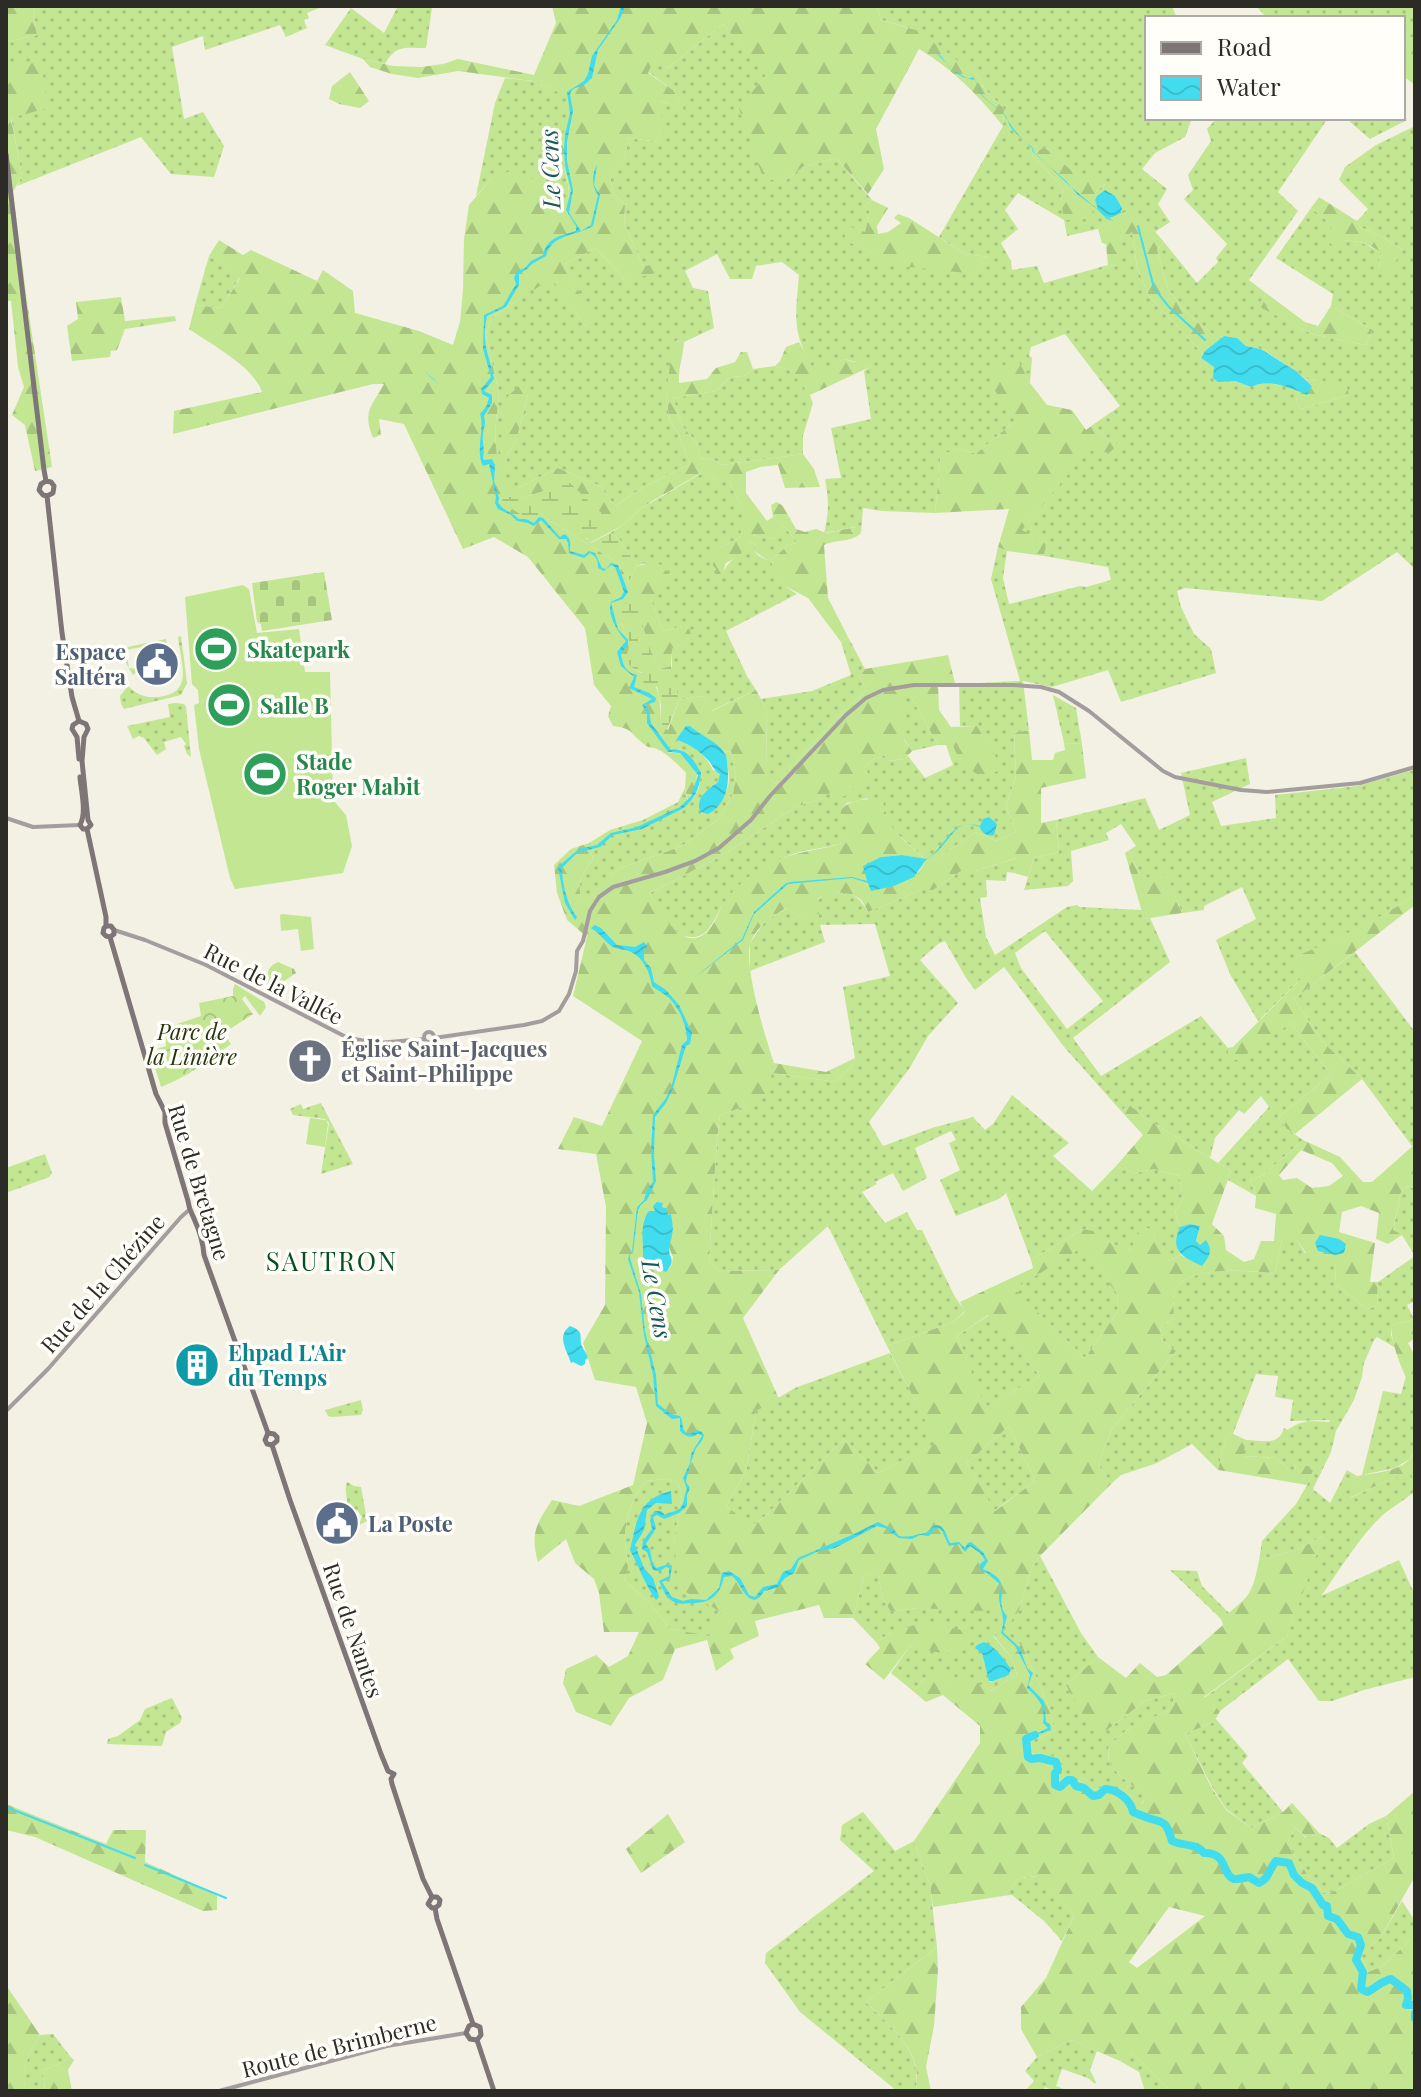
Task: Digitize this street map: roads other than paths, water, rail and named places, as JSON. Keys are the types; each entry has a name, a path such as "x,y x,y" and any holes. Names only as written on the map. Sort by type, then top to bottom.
{"main road":[{"path":"6,154 46,481"},
{"path":"46,481 39,490 47,496"},
{"path":"46,481 51,482 54,489 47,496"},
{"path":"47,496 62,633 79,721"},
{"path":"80,753 88,726 79,721 72,729 80,753 83,829 87,829 106,926 103,933 110,937 114,930 106,926"},
{"path":"77,737 84,737"},
{"name":"Rue de Bretagne","path":"110,937 156,1094 165,1112 189,1210 195,1218 204,1255 268,1433 277,1437 272,1445 290,1500"},
{"name":"Rue de Nantes","path":"290,1500 371,1729 388,1771 394,1774 391,1779 423,1879 432,1897 440,1900 435,1908 437,1919 473,2024"},
{"path":"473,2024 482,2031 477,2040 470,2039 466,2033 473,2024"},
{"path":"477,2040 494,2091"}],"street":[{"name":"Rue de la Vallée","path":"114,930 206,965 348,1038 378,1043 424,1039 429,1043 434,1038 542,1021 554,1014 569,994 577,965 576,956 595,901 606,891 628,881 665,872 719,848 751,820 846,715 866,698 890,688 914,685 1013,685 1059,692 1089,711 1163,771 1175,777 1241,790 1290,791 1360,783 1415,767"},
{"path":"6,818 33,827 84,821"},
{"name":"Rue de la Chézine","path":"6,1411 48,1369 189,1210"},
{"name":"Route de Brimberne","path":"219,2091 387,2046 466,2033"}],"water":[{"name":"Le Cens","path":"621,6 625,6 621,17 598,50 592,78 570,94 573,111 567,161 573,190 569,213 581,231 591,225 598,195 594,188 593,180 597,165 594,185 600,195 593,226 587,229 559,239 546,256 519,274 519,285 506,307 487,316 485,334 494,379 484,391 492,395 492,403 484,416 483,458 492,459 495,465 498,502 519,519 534,523 539,517 543,518 560,537 564,534 568,537 570,551 584,555 589,551 595,553 602,568 606,569 611,563 618,565 628,592 623,599 611,603 618,629 628,640 621,653 624,664 627,670 637,675 634,687 656,698 655,702 645,705 651,723 671,750 685,752 701,773 696,794 682,809 642,829 613,835 600,847 577,853 562,868 566,894 577,917 575,920 565,903 560,865 579,849 597,845 611,833 637,827 680,807 691,796 698,775 680,753 668,752 647,723 647,713 642,705 652,699 629,688 634,677 621,666 617,652 626,641 616,628 610,612 611,602 624,592 615,567 611,565 604,571 598,568 597,559 590,553 584,558 569,553 566,539 559,539 541,520 534,526 517,521 498,509 489,464 483,466 480,454 480,414 489,398 482,394 481,388 471,387 482,388 491,377 483,349 484,315 503,306 516,284 514,278 517,271 543,255 552,240 576,231 566,210 571,190 564,150 570,113 567,92 584,81 592,56 617,20"},
{"path":"1071,187 1098,209 1095,200 1105,190 1115,196 1122,208 1121,213 1110,218 1105,216 1114,221 1107,219"},
{"path":"1224,336 1237,338 1246,346 1261,349 1296,371 1312,386 1307,395 1272,384 1251,387 1235,381 1218,382 1213,378 1214,367 1201,358"},
{"path":"686,726 714,743 726,755 727,789 721,803 708,814 700,812 699,802 703,794 718,782 720,774 696,750 676,740"},
{"path":"989,817 997,824 994,835 985,834 980,827 972,825 980,826 983,819"},
{"path":"957,828 914,877 894,886 871,891 868,883 852,878 788,884 754,914 743,940 693,979 742,939 754,912 785,884 852,877 867,881 863,866 881,857 902,855 927,859"},
{"path":"595,925 617,945 635,947 644,942 647,949 644,948 644,960 651,968 654,982 679,1005 692,1033 673,1088 655,1117 656,1181 638,1210 633,1253 637,1207 653,1182 653,1115 671,1088 687,1035 679,1011 668,997 652,986 643,962 631,952 611,946 591,928"},
{"path":"657,1202 663,1203 662,1207 666,1208 668,1215 671,1214 673,1224 669,1248 672,1262 666,1272 652,1266 643,1257 644,1221 649,1211 655,1211 653,1206"},
{"path":"1190,1224 1200,1226 1196,1241 1200,1245 1206,1240 1210,1250 1202,1266 1184,1256 1177,1248 1180,1227"},
{"path":"1320,1235 1339,1239 1346,1244 1344,1253 1335,1255 1318,1251 1315,1243"},
{"path":"630,1253 641,1294 645,1331 656,1375 658,1404 671,1414 680,1416 686,1433 697,1430 704,1435 687,1476 686,1482 690,1488 687,1506 664,1519 657,1515 653,1517 656,1528 646,1544 656,1568 672,1566 670,1579 662,1582 672,1597 683,1601 706,1600 719,1588 722,1573 729,1571 740,1578 749,1595 755,1597 763,1587 777,1584 783,1572 791,1569 798,1558 878,1522 899,1536 926,1533 937,1525 943,1528 950,1543 959,1542 965,1548 971,1542 988,1561 983,1569 993,1574 1002,1586 981,1571 980,1564 985,1560 980,1553 970,1546 965,1552 959,1544 949,1546 938,1528 929,1536 920,1535 912,1539 899,1538 877,1526 835,1548 799,1560 794,1573 777,1588 764,1591 755,1600 748,1596 732,1576 724,1577 720,1589 710,1600 681,1604 671,1600 659,1581 669,1576 669,1568 653,1570 647,1552 642,1549 643,1541 652,1529 650,1520 654,1511 665,1515 683,1505 687,1489 683,1478 691,1454 702,1436 698,1433 691,1437 684,1434 680,1431 680,1418 672,1419 656,1406 639,1292 628,1259"},
{"path":"570,1326 580,1333 581,1344 588,1358 581,1366 571,1363 564,1343 564,1334"},
{"path":"671,1491 672,1504 656,1503 647,1510 644,1530 635,1545 644,1568 653,1578 659,1597 656,1600 630,1550 637,1520 645,1505"},
{"path":"1002,1586 1001,1603 1007,1616 1003,1632 1020,1648 1027,1668 1033,1673 1028,1685 1044,1701 1046,1722 1051,1730 1025,1739 1048,1728 1043,1723 1041,1704 1027,1688 1030,1675 1015,1646 1001,1633 1003,1620 999,1599"},
{"path":"984,1642 1005,1661 1011,1669 1009,1675 989,1681 982,1653 975,1648"}],"waterway":[{"path":"1138,226 1154,288 1169,307 1205,340"},
{"name":"Le Cens","path":"1035,1735 1026,1739 1028,1757 1056,1762 1055,1785 1060,1787 1072,1780 1093,1796 1105,1789 1119,1793 1133,1812 1164,1824 1172,1841 1217,1856 1230,1877 1249,1877 1259,1883 1276,1861 1289,1863 1294,1875 1312,1888 1323,1905 1327,1906 1328,1916 1337,1919 1348,1934 1358,1937 1361,1945 1356,1960 1363,1972 1361,1989 1367,1992 1391,1979 1407,1991 1406,2005 1415,2005"},
{"path":"6,1807 135,1858"},
{"path":"145,1865 226,1898"}],"place":[{"name":"Skatepark","path":"216,649"},
{"name":"Espace Saltéra","path":"157,664"},
{"name":"Salle B","path":"229,705"},
{"name":"Stade Roger Mabit","path":"265,774"},
{"name":"Église Saint-Jacques et Saint-Philippe","path":"310,1061"},
{"name":"Ehpad L'Air du Temps","path":"197,1365"},
{"name":"La Poste","path":"337,1523"}],"district":[{"name":"SAUTRON","path":"332,1260"}],"park label":[{"name":"Parc de la Linière","path":"192,1044"}]}
